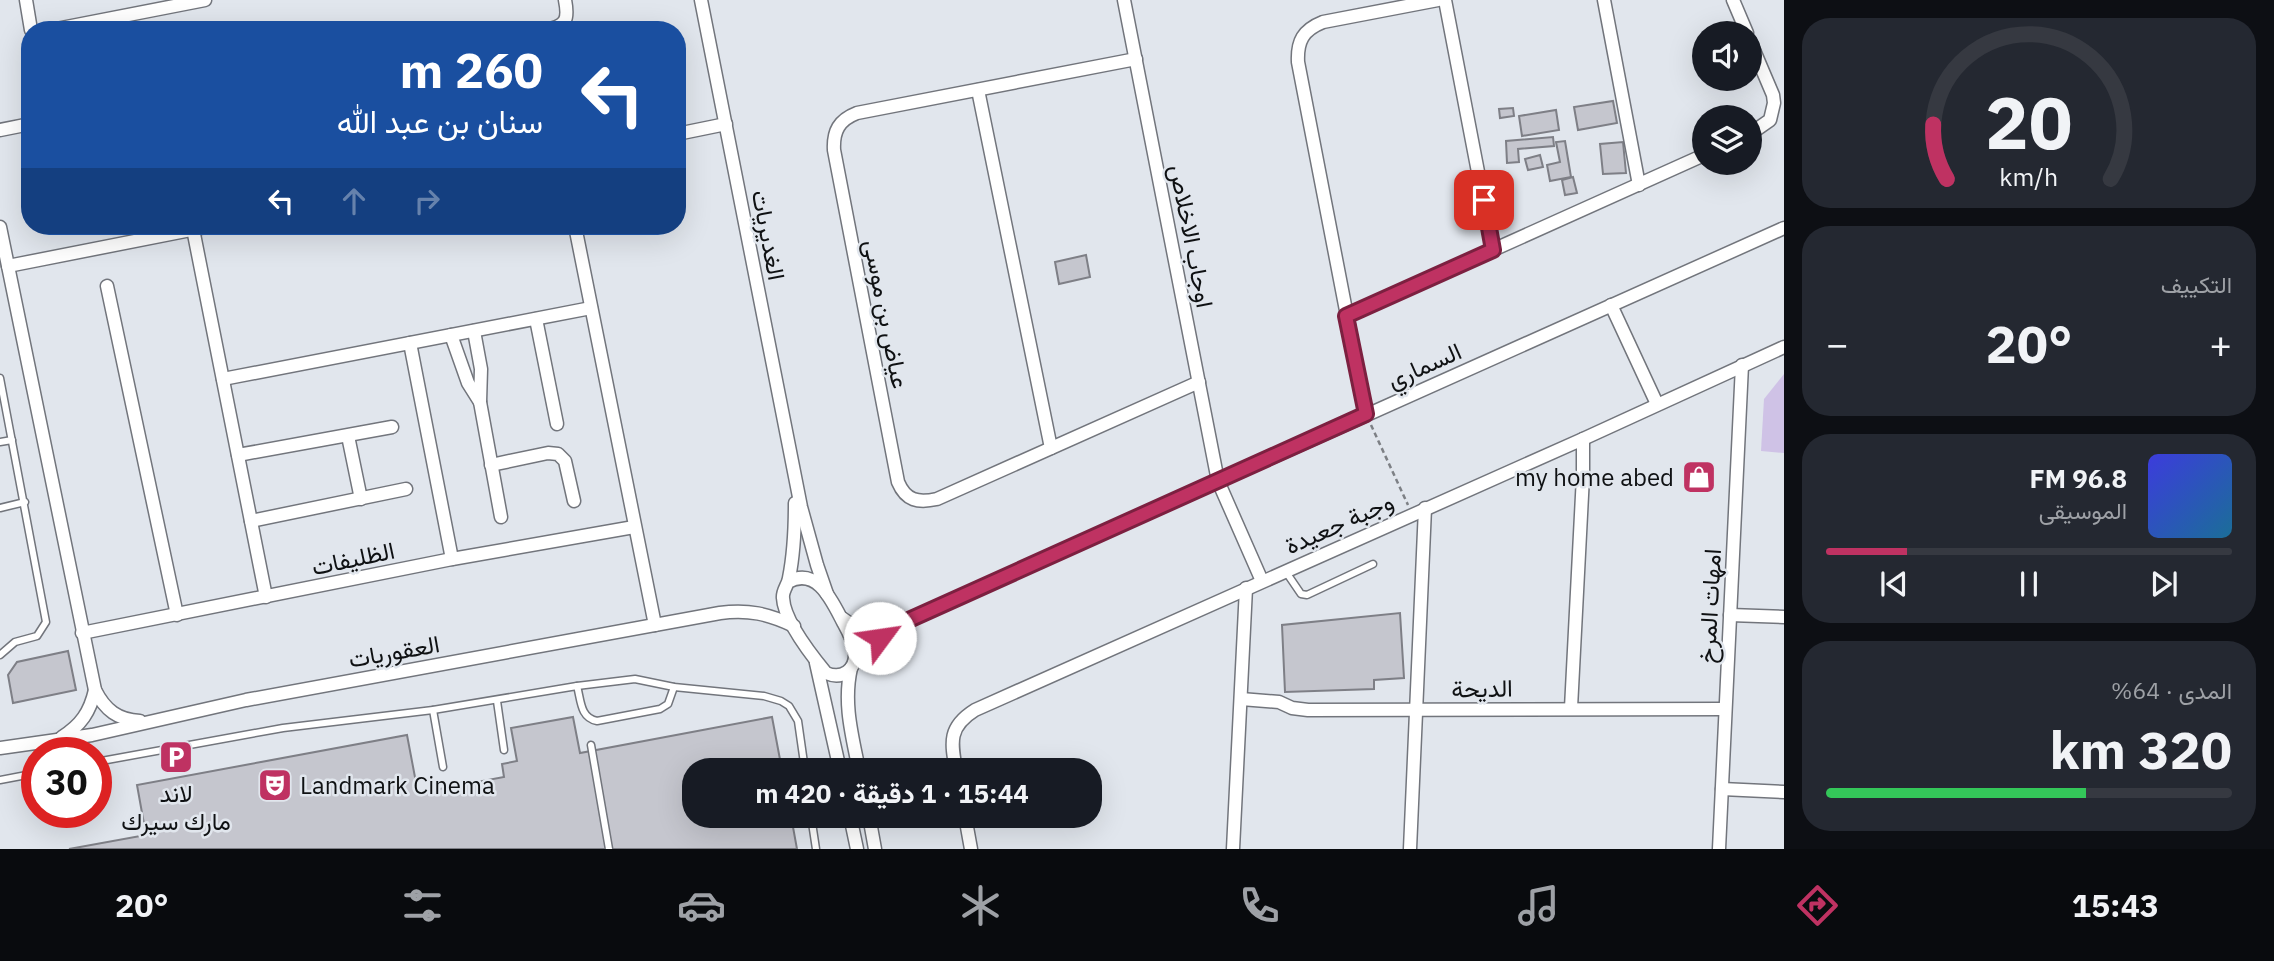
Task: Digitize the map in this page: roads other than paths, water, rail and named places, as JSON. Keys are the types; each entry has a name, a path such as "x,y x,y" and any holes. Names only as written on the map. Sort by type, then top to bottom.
{"street":[{"path":"26,0 30,21"},
{"path":"97,21 205,0"},
{"path":"564,21 568,12 565,0"},
{"name":"الغديريات","path":"701,0 808,537 827,594 853,642 853,665"},
{"name":"اوجاب الاخلاص","path":"1124,0 1218,481 1262,581"},
{"path":"1366,414 1297,48 1302,36 1311,27 1323,22 1438,0"},
{"path":"1445,0 1493,250"},
{"path":"1604,0 1639,185"},
{"path":"1732,0 1742,21"},
{"name":"عياض بن موسى","path":"1136,59 857,113 845,118 838,126 834,139 853,256 898,482 902,492 911,499 922,502 937,499 1199,382"},
{"path":"1762,69 1774,103 1770,120 1762,126"},
{"path":"978,90 1051,449"},
{"path":"686,132 726,124"},
{"path":"0,130 21,126"},
{"path":"1346,316 1692,161"},
{"path":"0,227 95,690 100,700 117,716 147,722"},
{"name":"السماري","path":"853,665 891,628 1784,228"},
{"path":"8,266 163,235"},
{"path":"194,235 266,597"},
{"path":"577,235 655,625"},
{"path":"107,286 177,615"},
{"path":"1611,305 1657,404"},
{"path":"223,379 591,308"},
{"path":"536,319 557,424"},
{"path":"474,331 481,369 480,402 501,517"},
{"path":"451,335 463,373 480,402"},
{"path":"410,343 452,559"},
{"name":"وجبة جعيدة","path":"954,758 952,747 955,729 975,710 1583,439 1784,346"},
{"name":"امهات المرخ","path":"1719,849 1742,365"},
{"path":"238,455 392,427"},
{"path":"348,436 361,499"},
{"path":"1571,708 1583,439"},
{"path":"491,465 548,453 558,454 565,461 574,501"},
{"name":"الغديريات","path":"796,478 794,541 783,598 794,626 815,660"},
{"path":"251,521 406,489"},
{"path":"1410,849 1425,508"},
{"name":"الظليفات","path":"82,633 452,559 634,527"},
{"path":"788,582 795,578 810,579 818,583 827,594"},
{"path":"1233,849 1246,588"},
{"name":"العقوريات","path":"76,737 264,697 737,611 769,615 794,626"},
{"path":"1730,615 1784,617"},
{"name":"السماري","path":"840,617 849,624 868,629 891,628"},
{"path":"815,660 832,676 839,676 853,665"},
{"path":"815,660 837,758"},
{"path":"853,665 848,690 848,712 857,758"},
{"path":"62,737 85,718 92,705 95,690"},
{"name":"الديحة","path":"1241,699 1279,702 1292,708 1308,710 1726,709"},
{"name":"العقوريات","path":"0,748 21,745"},
{"path":"1722,789 1784,792"},
{"path":"852,828 856,849"},
{"path":"871,828 875,849"},
{"path":"967,828 971,849"}],"lane":[{"path":"0,378 46,621 37,636 15,642 0,655"},
{"path":"0,442 12,440"},
{"path":"0,508 25,502"},
{"path":"1285,570 1301,594 1307,595 1373,564"},
{"path":"112,759 283,728 433,710 635,679 674,687 764,696 782,701 789,706 798,721 803,758"},
{"path":"577,686 583,712 591,720 597,721 660,709 668,704 674,687"},
{"path":"497,701 505,750"},
{"path":"433,710 443,767"},
{"path":"591,745 609,849"},
{"path":"0,780 21,776"},
{"path":"813,828 816,849"}],"place":[{"name":"my home abed","path":"1699,477"},
{"name":"لاند مارك سيرك","path":"176,757"},
{"name":"Landmark Cinema","path":"275,785"}]}
